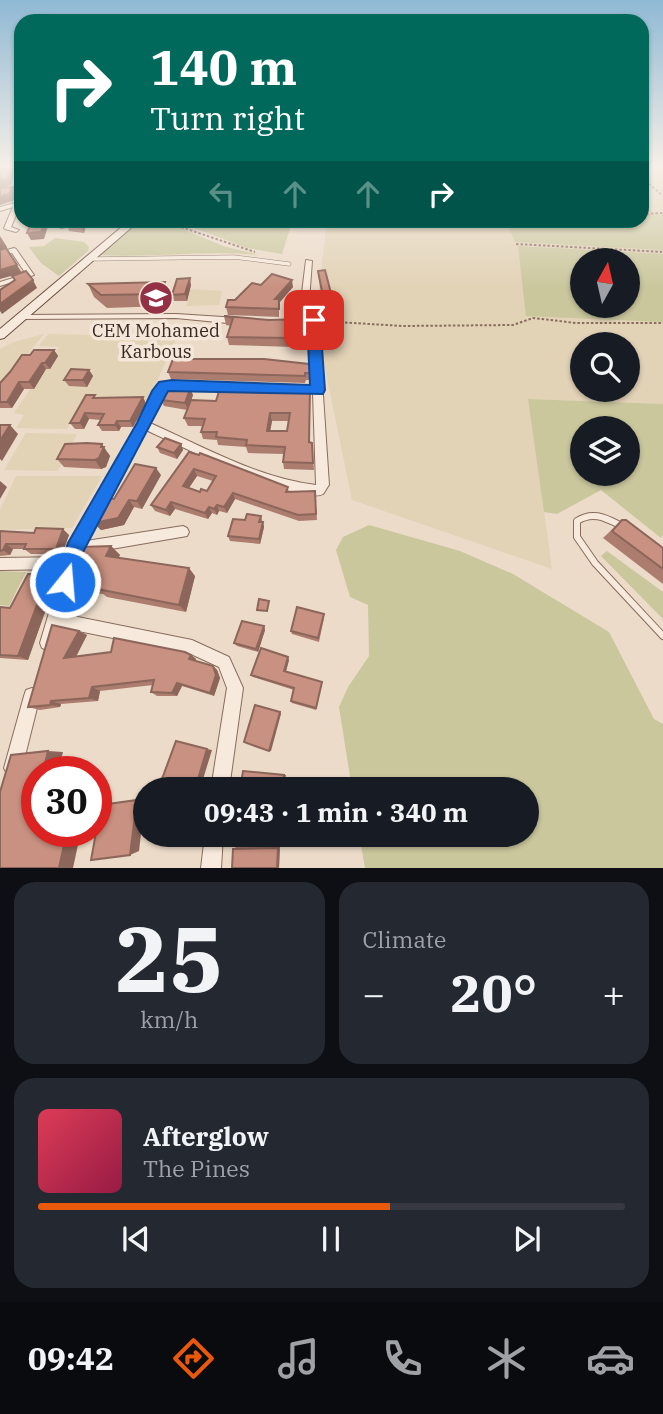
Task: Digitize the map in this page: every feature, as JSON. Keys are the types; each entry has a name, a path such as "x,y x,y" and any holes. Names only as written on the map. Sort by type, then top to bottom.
{"street":[{"path":"14,215 7,230 16,230"},
{"path":"0,335 127,228"},
{"path":"0,254 13,250 30,275 0,284"},
{"path":"144,425 273,480 303,490 319,490 323,485 318,390 305,301 308,261"},
{"path":"21,317 176,316 245,322"},
{"path":"43,658 73,556 144,425 159,391 164,386 251,388"},
{"path":"278,389 318,390"},
{"path":"0,564 73,556 183,533"},
{"path":"53,619 192,647 224,662 235,688 222,777"},
{"path":"7,788 36,684"},
{"path":"211,868 213,847"}],"lane":[{"path":"92,258 234,257 289,264"},
{"path":"630,531 600,516 586,515 577,521 577,537 595,562 663,636"}],"path":[{"path":"189,228 254,252"},
{"path":"516,244 663,252"},
{"path":"308,321 403,326 513,325 533,318 570,323 663,323"}],"shaded area":[{"path":"649,208 663,208 663,404 609,402 640,402 640,332 570,332 570,401 529,399 552,569 352,500 315,319 326,228 649,228"},
{"path":"663,214 663,250 515,242 509,228 649,228 649,215"},
{"path":"131,228 181,228 223,246 259,255 219,253 99,255"},
{"path":"194,228 290,228 282,254 247,248"},
{"path":"55,238 84,242 89,247 88,251 59,276 41,263 29,247 44,246"},
{"path":"518,246 570,249 570,318 526,316"},
{"path":"640,253 663,254 663,322 572,318 640,318"},
{"path":"190,289 222,291 219,305 186,306"},
{"path":"44,334 0,388 0,349 14,342"},
{"path":"49,334 177,337 147,403 86,398 67,429 16,428 24,415 14,413 59,347 38,346"},
{"path":"528,399 663,404 661,538 601,490 557,514 544,512"},
{"path":"26,433 77,434 58,471 4,470"},
{"path":"16,476 102,476 72,528 0,530 0,510"},
{"path":"369,525 460,551 513,574 609,632 654,719 663,724 663,868 365,868 361,847 539,847 539,777 350,777 339,707 348,687 369,656 368,605 350,597 336,550 343,537"},
{"path":"607,551 663,592 663,619 601,556"},
{"path":"0,571 26,572 9,606 0,605"}],"building":[{"path":"29,228 42,228 41,232 27,233"},
{"path":"6,248 17,265 0,270 0,250"},
{"path":"325,270 333,301 324,302 318,271"},
{"path":"26,271 33,280 0,304 0,290 15,280 12,276"},
{"path":"272,274 292,280 275,299 279,299 279,309 226,307 228,300 235,300 252,283 261,285"},
{"path":"190,278 185,294 172,295 177,279"},
{"path":"165,282 161,294 101,295 88,284"},
{"path":"224,316 269,320 307,319 308,333 293,333 292,338 227,337 233,318"},
{"path":"321,316 337,317 335,325 321,324"},
{"path":"34,350 54,350 29,382 19,382 7,402 0,402 0,383 22,355 30,355"},
{"path":"173,359 264,359 309,364 310,373 305,373 305,376 168,372"},
{"path":"71,369 89,370 83,380 64,380"},
{"path":"221,385 310,388 309,442 312,443 313,463 283,462 285,447 246,445 247,440 216,437 217,432 201,432 205,419 184,418 191,400 216,401","holes":["270,413 290,413 287,431 267,431"]},
{"path":"164,389 190,389 185,403 161,400"},
{"path":"86,395 95,395 93,398 143,397 130,421 117,421 115,425 98,425 104,414 85,413 80,423 70,423"},
{"path":"0,425 10,425 0,441"},
{"path":"165,438 181,444 174,453 157,447"},
{"path":"65,444 102,444 101,447 104,447 99,458 57,459"},
{"path":"189,452 200,453 288,487 286,492 315,491 316,514 298,515 233,493 224,507 209,507 205,513 171,502 166,510 151,505","holes":["194,469 216,476 207,491 201,489 200,492 183,486"]},
{"path":"135,464 156,468 137,501 129,500 118,518 94,523 109,498 114,499"},
{"path":"247,514 261,516 259,522 263,522 259,539 228,536 233,519 245,520"},
{"path":"622,520 626,520 663,548 663,569 612,531"},
{"path":"36,528 63,529 56,549 24,549 26,544 6,544 0,551 0,531 34,533"},
{"path":"111,546 106,556 189,568 179,605 97,589 98,587 64,584 81,547"},
{"path":"28,574 48,575 18,656 0,655 0,607 10,608"},
{"path":"259,599 269,601 267,611 257,610"},
{"path":"297,607 324,614 318,638 291,631"},
{"path":"242,621 264,626 256,649 234,643"},
{"path":"52,625 79,631 64,658 111,652 114,638 185,652 191,655 189,659 213,666 216,675 210,693 177,683 172,693 151,692 154,680 92,687 89,698 51,701 50,705 28,707"},
{"path":"261,648 288,657 284,671 322,682 316,708 291,701 294,688 251,675"},
{"path":"255,705 280,712 269,751 244,742"},
{"path":"176,741 207,749 199,777 163,777"},
{"path":"48,751 47,756 21,756 21,847 64,847 59,868 0,868 0,792 11,755"},
{"path":"243,771 284,775 284,777 242,777"},
{"path":"133,801 130,855 91,860 93,847 112,847 112,803"},
{"path":"278,848 277,868 232,868 233,849"}],"place":[{"name":"CEM Mohamed Karbous","path":"156,298"}],"route":[{"path":"65,582 74,550 144,425 159,391 164,386 172,385 318,390 314,320"}]}
